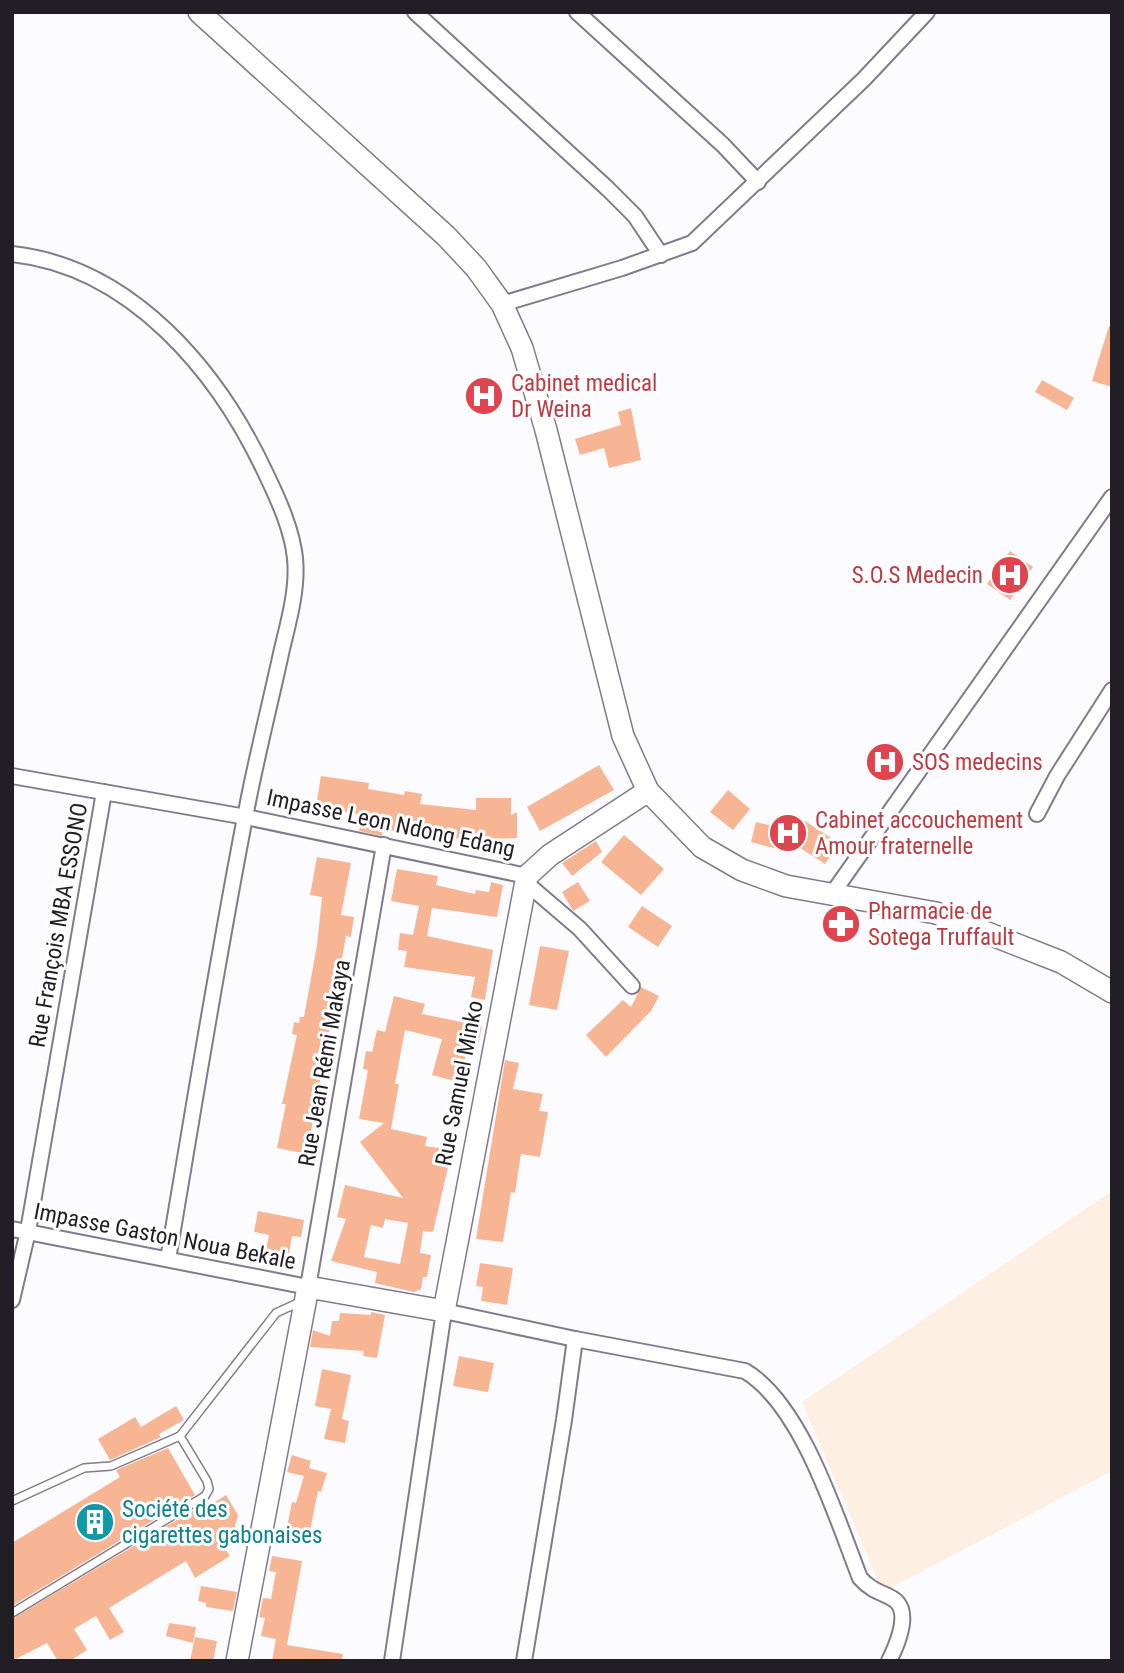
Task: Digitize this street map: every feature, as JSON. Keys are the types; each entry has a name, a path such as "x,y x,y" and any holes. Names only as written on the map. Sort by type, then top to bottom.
{"main road":[{"path":"199,12 446,236 477,268 502,303 533,381 623,736 648,791 688,833 728,864 786,886 901,904 973,926 1062,962 1112,992"},
{"path":"526,879 550,855 648,791"},
{"name":"Rue Samuel Minko","path":"443,1311 526,879"},
{"path":"237,1661 307,1293 443,1311"}],"street":[{"path":"415,12 608,189 635,216 661,255"},
{"path":"577,12 723,145 758,183"},
{"path":"502,303 661,255 692,243 758,183 928,12"},
{"path":"12,254 56,260 85,272 139,308 194,359 240,422 274,491 295,558 294,590 246,817 168,1259"},
{"path":"832,894 871,834 1112,497"},
{"path":"1037,814 1057,776 1112,690"},
{"name":"Impasse Leon Ndong Edang","path":"12,776 246,817 384,845 526,879"},
{"name":"Rue François MBA ESSONO","path":"12,1300 27,1231 104,792"},
{"name":"Rue Jean Rémi Makaya","path":"307,1293 384,845"},
{"path":"526,879 580,929 632,986"},
{"name":"Impasse Gaston Noua Bekale","path":"12,1229 168,1259 307,1293"},
{"path":"392,1661 443,1311 745,1371 761,1380 776,1396 819,1473 860,1578 871,1590 897,1602 901,1611 900,1634 888,1661"},
{"path":"524,1661 575,1339"}],"lane":[{"path":"12,1501 85,1468 111,1466 180,1436 276,1313 307,1293"},
{"path":"12,1613 205,1496 209,1489 208,1481 180,1436"}],"shaded area":[{"path":"1112,1191 1112,1471 883,1592 802,1402"}],"building":[{"path":"1109,326 1112,327 1112,387 1092,381"},
{"path":"1042,380 1074,398 1067,410 1035,392"},
{"path":"631,408 641,460 609,468 604,448 580,455 575,439 621,425 618,412"},
{"name":"S.O.S Medecin","path":"1010,551 1033,567 1010,600 987,584"},
{"path":"886,746 899,755 887,772 874,763"},
{"path":"599,765 614,790 540,831 527,807"},
{"path":"321,776 369,783 368,789 404,795 405,791 422,794 420,804 476,810 476,798 511,798 511,815 517,812 517,838 471,840 442,837 443,831 416,828 415,834 383,829 382,836 359,831 362,815 316,807"},
{"path":"728,790 750,809 733,830 710,812"},
{"path":"783,815 805,821 839,843 825,864 794,844 792,853 751,842 756,822 779,828"},
{"path":"624,835 664,869 641,895 601,862"},
{"path":"596,841 602,852 572,876 562,863"},
{"path":"317,857 351,863 341,915 354,917 351,937 346,936 328,1038 322,1037 316,1067 320,1067 317,1080 320,1080 307,1154 277,1148 286,1104 282,1104 297,1035 292,1034 294,1022 299,1023 300,1017 304,1017 317,945 322,897 310,895"},
{"path":"397,869 438,876 436,885 475,894 476,890 489,892 491,882 503,885 497,917 432,908 427,936 493,950 485,1000 471,997 475,977 404,967 407,951 398,950 400,933 413,935 419,906 391,901"},
{"path":"578,882 590,901 573,911 562,892"},
{"path":"642,906 672,926 658,947 628,927"},
{"path":"540,946 569,951 557,1010 529,1005"},
{"path":"641,987 659,996 651,1011 606,1057 586,1035 623,1000 631,1007"},
{"path":"394,996 425,1004 422,1014 482,1026 478,1045 469,1043 459,1082 432,1075 442,1039 405,1030 395,1084 399,1084 391,1129 427,1137 425,1146 452,1150 433,1232 423,1231 420,1253 431,1255 427,1277 423,1277 421,1289 414,1292 375,1283 377,1272 331,1261 346,1219 337,1217 345,1185 403,1198 360,1142 384,1123 359,1119 368,1070 363,1069 366,1051 372,1052 377,1030 385,1032","holes":["385,1219 408,1223 400,1264 364,1257 371,1225 383,1228"]},
{"path":"505,1060 519,1063 513,1089 543,1094 539,1111 548,1112 540,1157 521,1154 515,1193 511,1192 503,1242 476,1239"},
{"path":"258,1211 304,1220 301,1237 292,1236 289,1253 266,1249 269,1235 254,1232"},
{"path":"480,1263 513,1268 507,1305 481,1301 483,1287 476,1286"},
{"path":"371,1312 385,1315 377,1358 363,1356 364,1351 310,1347 313,1330 330,1336 332,1321 339,1321 340,1313 371,1315"},
{"path":"459,1356 494,1363 488,1392 453,1386"},
{"path":"322,1369 351,1375 342,1419 349,1421 345,1443 324,1439 331,1409 315,1406"},
{"path":"176,1406 184,1420 159,1434 161,1437 110,1460 98,1439 135,1417 141,1427"},
{"name":"Société des cigarettes gabonaises","path":"168,1448 195,1495 12,1606 12,1543 120,1477 116,1470"},
{"path":"292,1455 311,1461 309,1468 327,1473 321,1492 318,1491 309,1536 286,1532 292,1502 296,1503 304,1476 287,1472"},
{"path":"226,1495 238,1515 235,1526 237,1529 220,1540 230,1556 195,1578 186,1561 109,1608 124,1632 110,1640 96,1616 74,1629 87,1650 70,1661 58,1661 47,1643 12,1661 12,1619 202,1505 204,1509"},
{"path":"272,1556 302,1561 287,1645 343,1654 342,1661 272,1661 276,1639 261,1636 265,1618 259,1617 263,1598 271,1599 276,1572 269,1571"},
{"path":"201,1586 237,1592 233,1611 206,1607 206,1603 198,1601"},
{"path":"169,1623 196,1627 193,1643 166,1636"},
{"path":"195,1637 217,1641 213,1661 190,1661"}],"place":[{"name":"Cabinet medical Dr Weina","path":"484,396"},
{"name":"S.O.S Medecin","path":"1010,575"},
{"name":"SOS medecins","path":"885,762"},
{"name":"Cabinet accouchement Amour fraternelle","path":"788,833"},
{"name":"Pharmacie de Sotega Truffault","path":"841,924"},
{"name":"Société des cigarettes gabonaises","path":"95,1522"}]}
